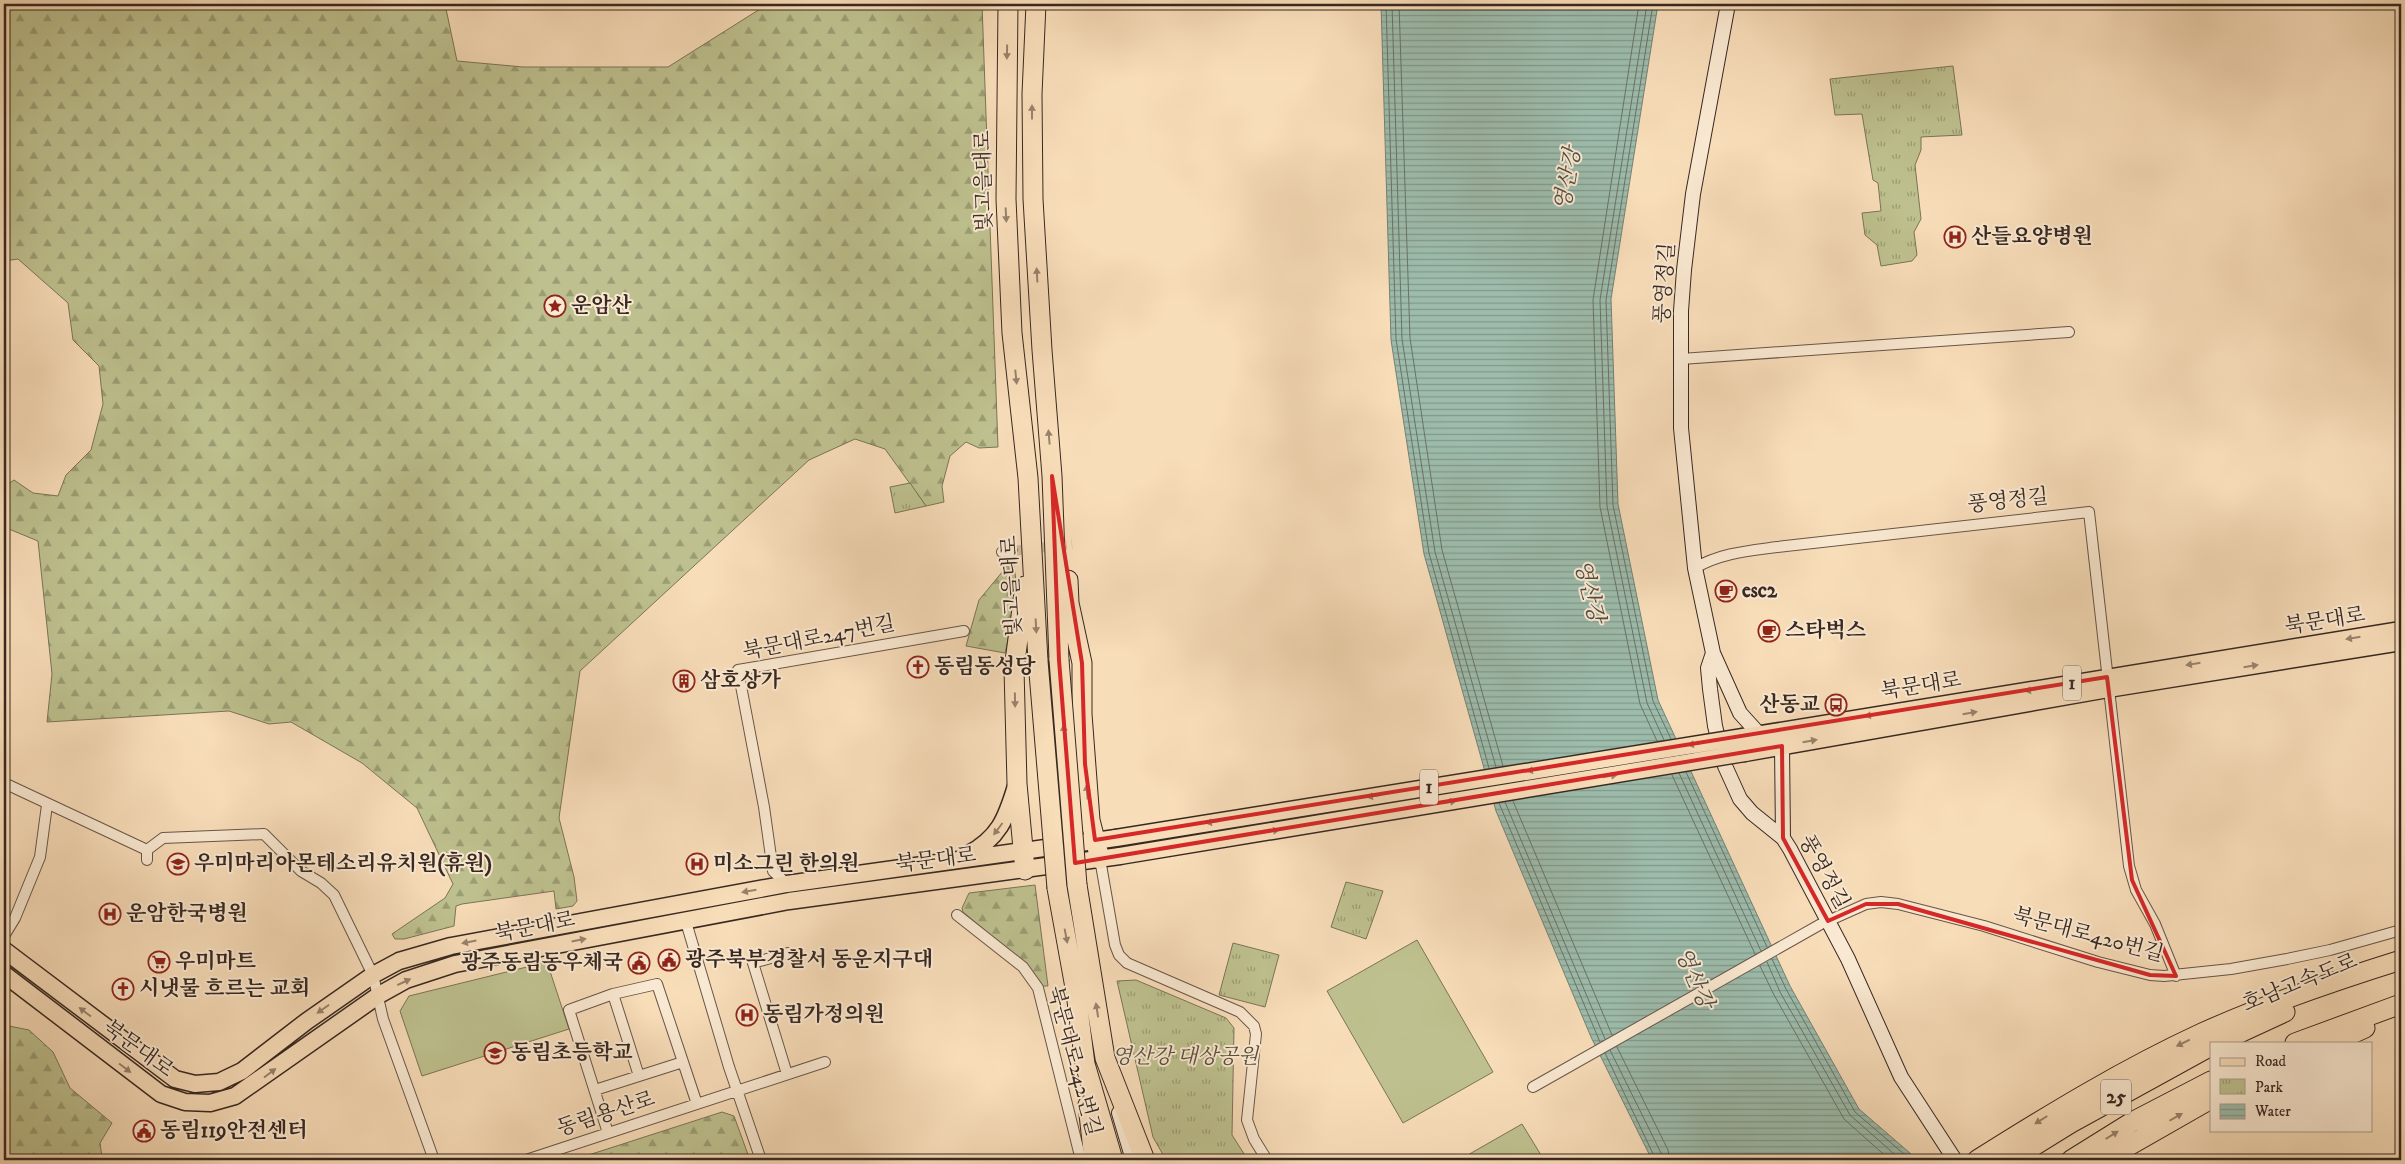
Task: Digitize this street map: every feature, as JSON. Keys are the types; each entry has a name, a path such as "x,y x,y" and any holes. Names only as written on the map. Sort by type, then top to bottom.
{"highway":[{"name":"빛고을대로","path":"1008,4 1006,199 1012,333 1028,478 1038,661 1057,888 1076,993 1085,1064 1113,1160"},
{"name":"빛고을대로","path":"1036,4 1032,94 1033,199 1052,476 1058,660 1077,885 1105,1058"},
{"path":"1052,476 1064,536 1069,602 1082,663 1085,764 1090,820 1100,859"},
{"path":"1025,870 1017,784 1014,669 1025,592 1022,537 1028,478"},
{"path":"1978,1160 2016,1150 2071,1102 2202,1034 2254,1011 2401,960"},
{"name":"호남고속도로","path":"2220,1042 2292,1009 2401,968"},
{"path":"2298,1042 2401,1004"},
{"path":"2334,1042 2401,1013"},
{"name":"25","path":"2016,1150 2210,1047"},
{"path":"1105,1058 1145,1160"},
{"path":"1085,1064 1094,1160"},
{"name":"25","path":"2071,1160 2132,1122 2210,1082"},
{"path":"2104,1160 2210,1100"}],"main road":[{"name":"북문대로","path":"4,974 161,1094 184,1102 210,1103 235,1096 379,995 406,980 455,964 686,922 789,901 1120,856 1745,753 2108,683 2401,630"},
{"name":"북문대로","path":"4,950 174,1079 196,1084 219,1082 242,1071 307,1020 373,975 400,961 451,946 787,884 1116,838 1759,734 2401,642"},
{"path":"960,859 982,847 1001,827 1017,784"}],"street":[{"name":"풍영정길","path":"1728,4 1693,194 1682,292 1681,428 1695,568 1714,653 1708,668 1715,726 1727,774 1740,799 1752,813 1783,838 1824,922 1873,1011 1901,1077 1955,1160"},
{"path":"1681,359 2069,332"},
{"name":"풍영정길","path":"1695,568 1709,560 1728,554 1777,547 2089,512 2108,683"},
{"name":"북문대로247번길","path":"787,884 773,871 764,806 738,670 964,631"},
{"path":"1714,653 1740,712 1759,734"},
{"path":"2108,683 2124,833 2132,880 2158,932 2176,976"},
{"path":"1782,746 1783,838"},
{"path":"4,783 147,855 163,838 264,834 301,871 321,883 334,895 373,975 383,1019 434,1160"},
{"path":"4,936 15,918 40,857 47,805"},
{"path":"1100,859 1115,945 1119,956 1126,963 1240,1012 1254,1026 1256,1034 1247,1120 1254,1140 1267,1160"},
{"path":"787,884 789,901"},
{"name":"북문대로420번길","path":"1533,1087 1824,922 1866,904 1881,902 1898,904 1984,926 2150,975 2176,976 2287,959 2338,948 2401,930"},
{"name":"북문대로242번길","path":"958,915 1023,967 1038,988 1081,1160"},
{"path":"686,922 761,1160"},
{"path":"787,1074 753,963 788,953"},
{"path":"608,1133 569,1010 613,994 657,984 697,1104"},
{"path":"613,994 638,1076"},
{"name":"빛고을대로","path":"1105,1058 1133,1160"},
{"path":"594,1090 683,1062"},
{"path":"738,1091 825,1062"},
{"name":"동림용산로","path":"526,1160 738,1091"}],"highlighted area":[{"path":"1052,476 1082,663 1085,764 1095,840 2107,677 2132,880 2176,976 2150,975 1898,904 1866,904 1828,921 1783,838 1782,746 1075,863 1059,660"}],"green space":[{"path":"4,4 445,4 457,61 523,67 668,67 768,4 982,4 998,447 979,448 966,442 950,456 942,486 944,502 926,506 885,449 855,439 809,460 580,671 559,818 574,877 577,901 573,906 556,909 554,891 462,904 456,906 454,926 404,939 395,939 392,934 445,898 453,884 417,808 362,763 291,722 269,724 229,711 47,722 52,674 38,541 4,527 4,487 14,480 33,493 58,496 66,475 91,450 103,404 99,366 73,340 68,303 18,259 4,261"},
{"path":"1953,66 1962,135 1921,137 1921,150 1915,165 1921,219 1914,232 1917,255 1912,261 1881,266 1877,245 1865,235 1862,213 1881,211 1878,183 1873,180 1862,114 1835,115 1830,79"},
{"path":"910,483 926,506 895,513 890,487"},
{"path":"1013,559 1018,594 1005,653 966,646 979,600"},
{"path":"1346,882 1383,891 1366,939 1331,927"},
{"path":"1035,885 1048,986 1042,986 1028,966 963,912 962,908 969,893"},
{"path":"1417,940 1493,1072 1403,1123 1327,991"},
{"path":"1233,943 1279,955 1265,1007 1219,995"},
{"path":"547,962 569,1029 422,1076 400,1011 409,996"},
{"name":"영산강 대상공원","path":"1136,980 1226,1018 1234,1028 1232,1135 1248,1160 1166,1160 1153,1137 1117,981"},
{"path":"4,1025 29,1030 53,1052 70,1088 112,1123 100,1143 102,1157 98,1160 4,1160"},
{"path":"722,1112 734,1116 750,1160 573,1160"},
{"path":"1522,1124 1544,1160 1459,1160"}],"water":[{"name":"영산강","path":"1381,4 1658,4 1611,299 1618,504 1658,700 1790,986 1859,1109 1918,1160 1652,1160 1591,1037 1496,811 1424,554 1391,340"}],"tunnel":[{"path":"1012,551 1072,544"}],"place":[{"name":"산들요양병원","path":"1955,237"},
{"name":"운암산","path":"555,306"},
{"name":"esc2","path":"1726,591"},
{"name":"스타벅스","path":"1769,631"},
{"name":"동림동성당","path":"918,667"},
{"name":"삼호상가","path":"684,681"},
{"name":"산동교","path":"1836,705"},
{"name":"우미마리아몬테소리유치원(휴원)","path":"178,864"},
{"name":"미소그린 한의원","path":"697,864"},
{"name":"운암한국병원","path":"110,914"},
{"name":"광주북부경찰서 동운지구대","path":"669,960"},
{"name":"우미마트","path":"159,962"},
{"name":"광주동림동우체국","path":"639,963"},
{"name":"시냇물 흐르는 교회","path":"123,989"},
{"name":"동림가정의원","path":"747,1015"},
{"name":"동림초등학교","path":"495,1053"},
{"name":"동림119안전센터","path":"144,1131"}]}
